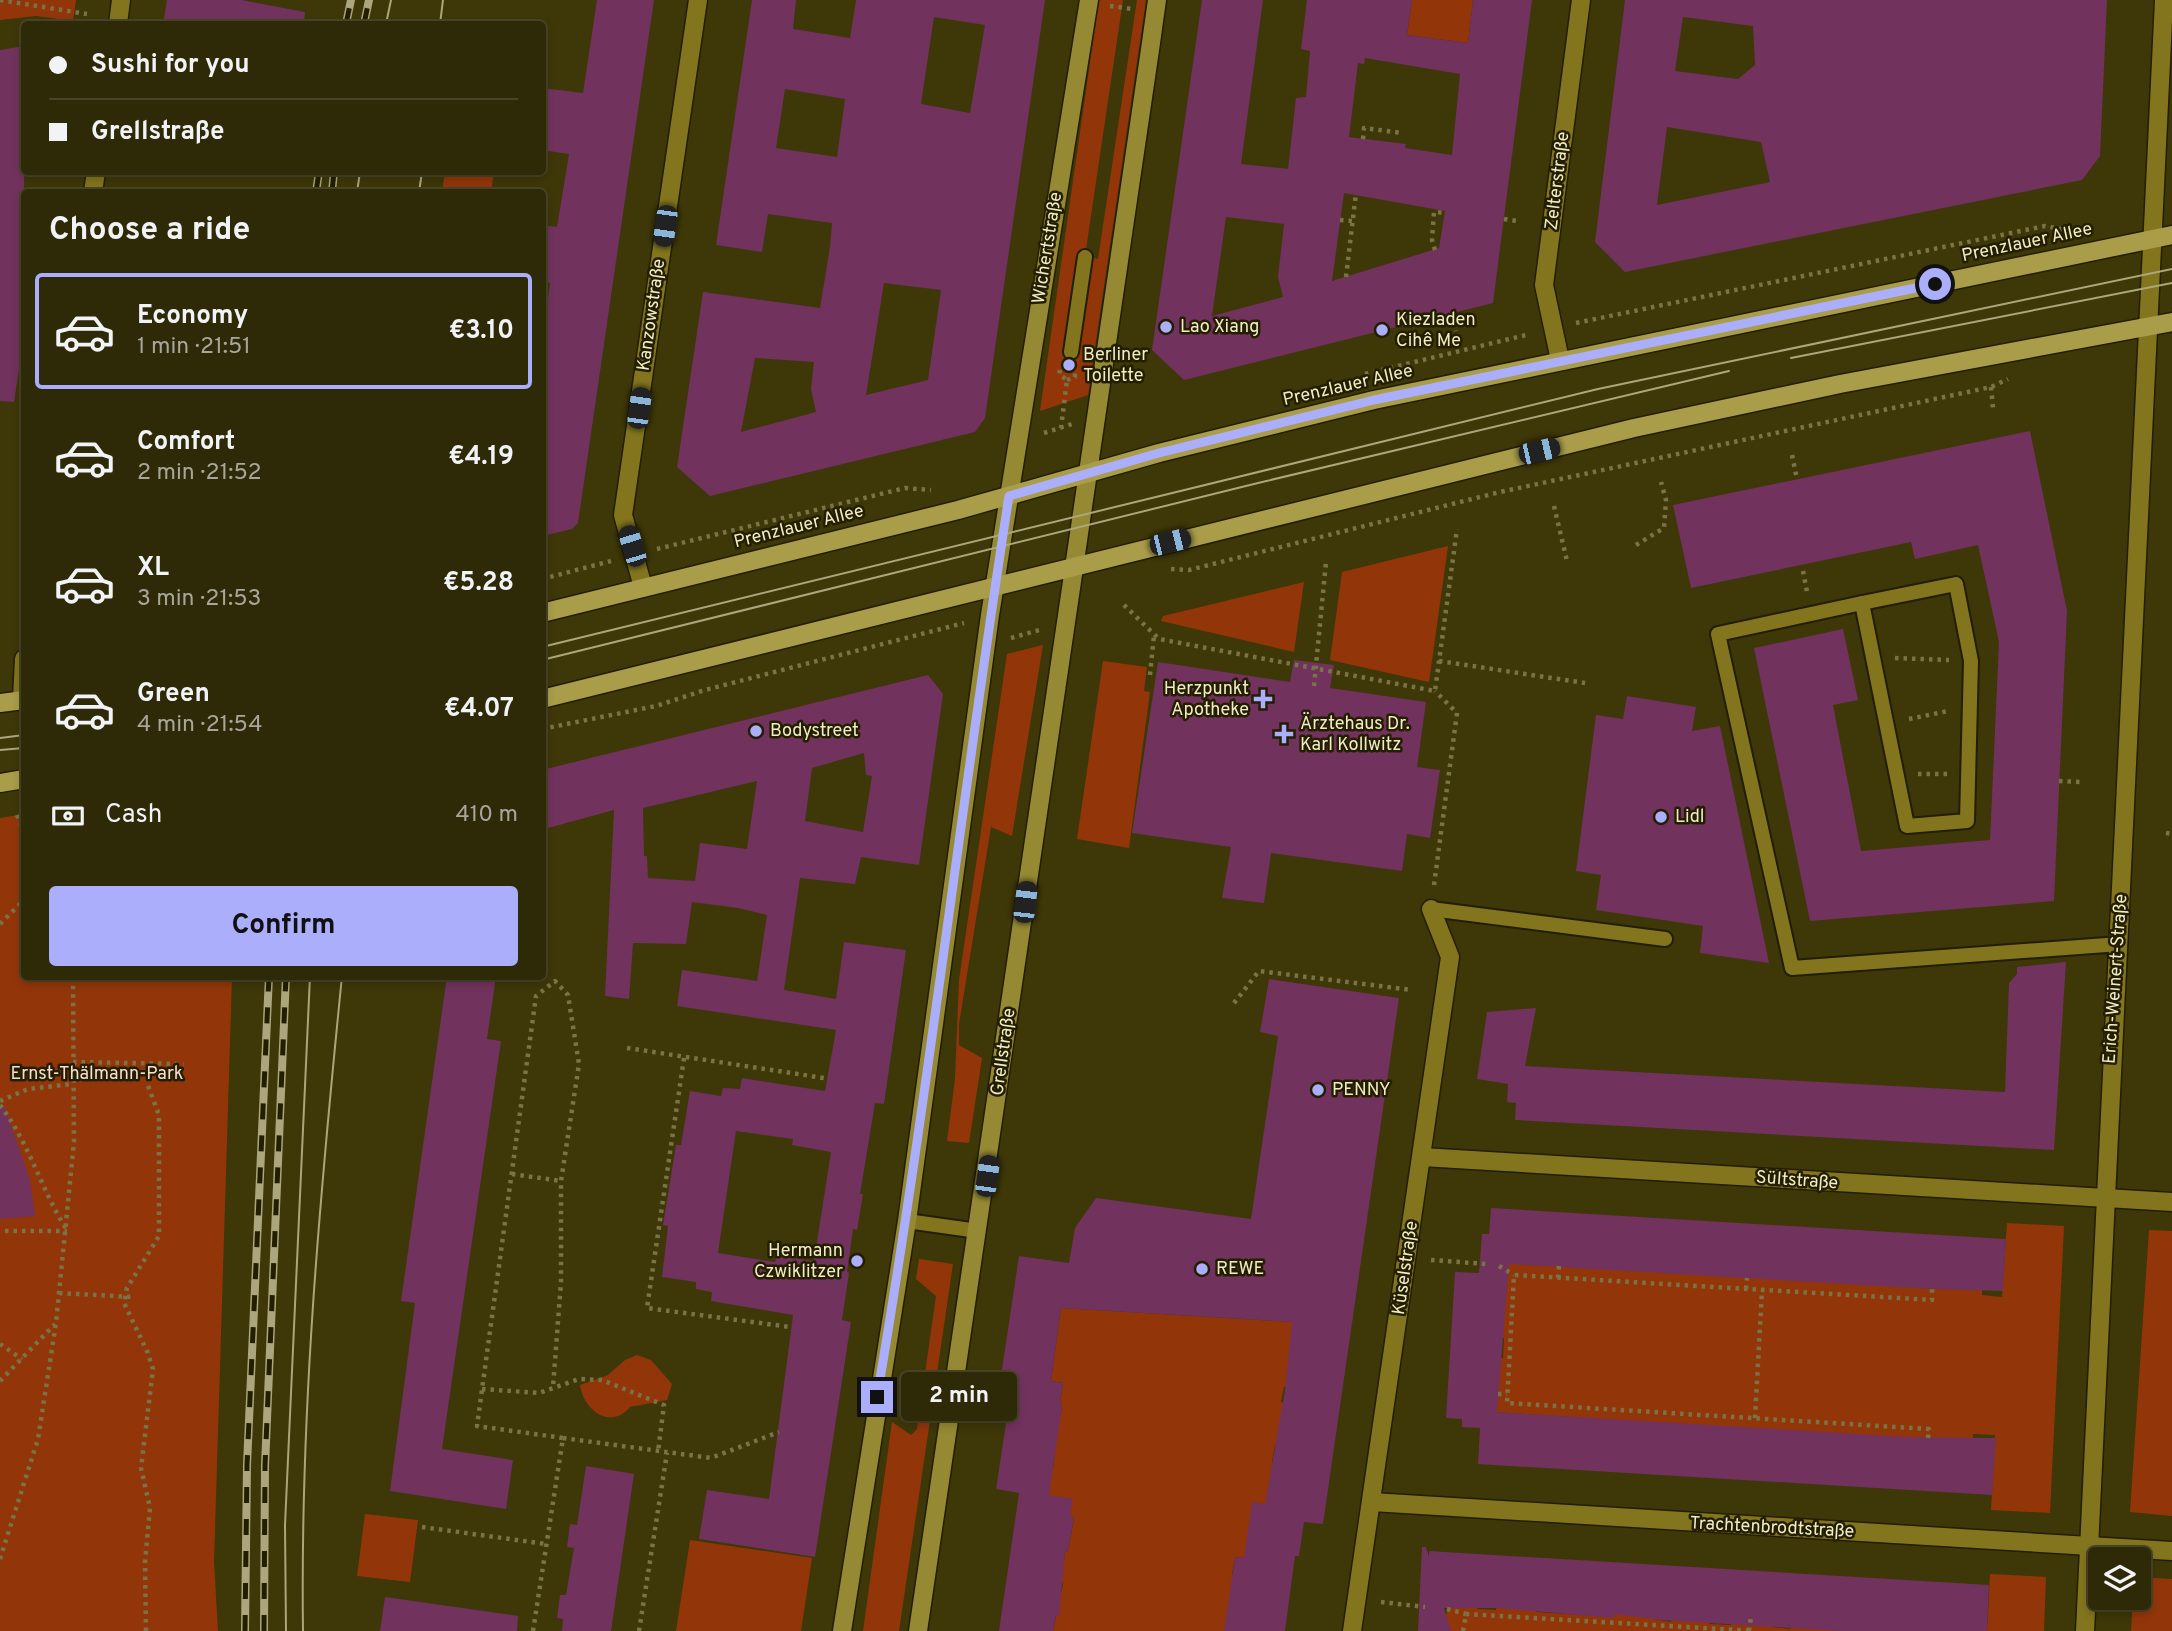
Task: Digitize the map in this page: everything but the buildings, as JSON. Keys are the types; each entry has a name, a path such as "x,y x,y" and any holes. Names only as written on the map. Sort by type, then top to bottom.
{"main road":[{"name":"Prenzlauer Allee","path":"546,612 1009,496 1374,400 2172,235"},
{"path":"546,698 1634,428 1840,384 2172,322"},
{"path":"0,703 21,700"},
{"path":"0,783 21,780"}],"street":[{"path":"118,21 121,0"},
{"name":"Kanzowstraße","path":"643,587 623,515 698,0"},
{"name":"Zelterstraße","path":"1560,360 1544,285 1581,0"},
{"path":"2152,239 2164,0"},
{"name":"Wichertstraße","path":"1009,496 1094,2"},
{"path":"1090,473 1151,5"},
{"name":"Erich-Weinert-Straße","path":"2089,1547 2152,239"},
{"name":"Grellstraße","path":"918,1631 1033,842 1090,473"},
{"path":"842,1631 907,1221 1009,496"},
{"name":"Küselstraße","path":"1352,1631 1450,957 1431,909"},
{"name":"Sültstraße","path":"1422,1157 2172,1202"},
{"name":"Trachtenbrodtstraße","path":"1372,1502 2089,1547"},
{"name":"Trachtenbrodtstraße","path":"2151,1550 2172,1551"},
{"name":"Erich-Weinert-Straße","path":"2085,1631 2088,1568"}],"lane":[{"path":"1071,352 1085,257"},
{"path":"1862,603 1907,826 1968,821 1971,661 1956,584 1862,603 1718,634 1792,968 2120,944"},
{"path":"1431,909 1665,939"},
{"path":"907,1221 978,1231"}],"path":[{"path":"0,0 87,14"},
{"path":"1094,2 1151,5"},
{"path":"1363,139 1364,128 1402,133"},
{"path":"1346,277 1356,193"},
{"path":"1435,250 1432,240 1434,212 1446,213"},
{"name":"Zelterstraße","path":"1504,219 1517,220"},
{"path":"1340,220 1353,222"},
{"path":"1357,376 1552,328 2045,226 2071,231"},
{"path":"1451,314 1456,331"},
{"path":"1063,351 1079,353 1075,377 1067,380 1059,374 1063,351"},
{"path":"1988,376 1993,408"},
{"path":"1164,569 1188,570 1500,492 1990,387 2012,377"},
{"path":"1061,428 1067,380"},
{"path":"1036,435 1083,421"},
{"path":"1792,454 1797,479"},
{"path":"1636,545 1664,528 1666,500 1661,482"},
{"path":"646,552 905,488 938,489"},
{"path":"1554,506 1567,561"},
{"path":"1435,691 1457,529"},
{"path":"546,578 620,559"},
{"path":"1314,686 1326,562"},
{"path":"1803,571 1805,582"},
{"path":"1124,605 1159,639 1435,691 1457,713 1431,909"},
{"path":"1007,639 1049,627"},
{"path":"546,728 656,706 705,690 923,635"},
{"path":"1150,674 1154,635"},
{"path":"1873,657 1971,661"},
{"path":"1438,661 1585,683"},
{"path":"1886,723 1970,708"},
{"path":"1896,774 1969,777"},
{"path":"2059,781 2080,782"},
{"path":"17,815 21,825"},
{"path":"0,925 21,903"},
{"path":"1234,1003 1259,971 1412,990"},
{"path":"0,1559 38,1439 68,1231 74,1142 72,980"},
{"path":"553,1387 561,1282 561,1181 579,1064 568,995 555,981 536,996 477,1426 711,1458 779,1432"},
{"path":"627,1048 824,1078"},
{"path":"684,1058 647,1308 790,1327"},
{"path":"73,1062 184,1064"},
{"path":"146,1631 145,1562 150,1508 141,1468 153,1370 147,1351 126,1312 125,1296 159,1236 159,1115 147,1083 153,1065"},
{"path":"68,1231 54,1209 17,1127 0,1103 28,1089 72,1084"},
{"path":"512,1174 561,1181"},
{"path":"5,1231 68,1231"},
{"path":"1431,1259 1487,1264"},
{"path":"1499,1266 1514,1275 1932,1300 1933,1289"},
{"path":"1558,1278 1559,1266"},
{"path":"1514,1275 1507,1403 1928,1429 1928,1438"},
{"path":"1746,1289 1747,1278"},
{"path":"1755,1419 1762,1290"},
{"path":"59,1293 133,1297"},
{"path":"0,1381 56,1323"},
{"path":"0,1344 22,1359"},
{"path":"482,1389 523,1394 539,1392 579,1379 602,1380 664,1405 658,1452"},
{"path":"1498,1394 1507,1394"},
{"path":"1587,1417 1588,1408"},
{"path":"1708,1416 1708,1425"},
{"path":"533,1631 563,1438"},
{"path":"639,1631 667,1453"},
{"path":"422,1527 545,1545"},
{"path":"0,1538 4,1546"},
{"path":"1380,1602 1425,1607"},
{"path":"1447,1609 1465,1615 1751,1631 1751,1617"},
{"path":"1463,1631 1465,1615"}],"green space":[{"path":"0,0 76,0 73,21 36,16 0,20"},
{"path":"1099,0 1123,0 1085,256 1098,259 1137,0 1146,0 1088,395 1040,411"},
{"path":"1412,0 1473,0 1468,43 1407,35"},
{"path":"445,175 494,175 491,189 442,189"},
{"path":"1448,546 1429,682 1330,660 1342,572"},
{"path":"1304,582 1294,652 1161,621 1163,616"},
{"path":"1043,645 1012,836 991,827 959,1024 959,1045 982,1058 969,1143 947,1141 955,1079 959,980 1007,654"},
{"path":"1103,661 1147,667 1144,691 1150,692 1129,848 1077,839"},
{"name":"Ernst-Thälmann-Park","path":"21,814 21,980 232,980 214,1562 218,1631 0,1631 0,818"},
{"path":"2007,1223 2064,1226 2050,1513 1991,1510 1995,1435 1973,1434 1973,1443 1494,1412 1498,1359 1503,1358 1504,1338 1498,1337 1507,1285 1500,1257 1933,1289 1937,1289 1937,1285 1982,1288 1982,1295 2002,1297"},
{"path":"2149,1230 2172,1231 2172,1516 2130,1512"},
{"path":"919,1259 953,1264 899,1631 863,1631 892,1422 911,1435 917,1429 936,1296 916,1279"},
{"path":"1061,1308 1292,1322 1292,1387 1284,1387 1281,1402 1289,1404 1283,1446 1275,1445 1272,1462 1274,1506 1244,1558 1235,1557 1232,1575 1242,1577 1231,1631 1053,1631 1063,1584 1061,1581 1065,1552 1068,1551 1074,1519 1070,1516 1072,1499 1046,1495 1054,1463 1057,1419 1060,1418 1062,1406 1063,1383 1051,1381"},
{"path":"637,1355 651,1360 672,1384 667,1400 630,1407 614,1417 606,1417 592,1409 582,1394 580,1385 608,1375 625,1360"},
{"path":"365,1514 418,1520 410,1582 357,1576"},
{"path":"690,1540 812,1558 801,1631 676,1631"},
{"path":"1990,1574 2046,1577 2044,1631 1987,1631"},
{"path":"2151,1578 2172,1579 2172,1631 2131,1631 2132,1610 2151,1610"},
{"path":"1449,1598 1477,1600 1477,1609 1496,1610 1497,1601 1536,1604 1536,1612 1614,1617 1615,1608 1653,1610 1653,1619 1671,1622 1673,1611 1711,1624 1731,1625 1733,1615 1773,1618 1772,1627 1790,1629 1793,1619 1839,1631 1451,1631 1445,1623"}],"tram line":[{"path":"387,21 391,0"},
{"path":"440,21 443,0"},
{"path":"357,189 360,175"},
{"path":"419,189 422,175"},
{"path":"546,646 1598,389 2172,269"},
{"path":"1791,358 2172,283"},
{"path":"546,659 1258,483 1729,371"},
{"path":"0,738 21,735"},
{"path":"0,750 21,748"},
{"path":"286,1631 285,1525 310,980"},
{"path":"303,1631 308,1385 319,1222 342,980"}],"railway":[{"path":"347,21 351,0"},
{"path":"365,21 369,0"},
{"path":"316,189 319,175"},
{"path":"332,189 334,175"},
{"path":"245,1631 247,1465 269,980"},
{"path":"264,1631 265,1466 286,980"}],"place":[{"name":"Lao Xiang","path":"1166,327"},
{"name":"Kiezladen Cihê Me","path":"1382,330"},
{"name":"Berliner Toilette","path":"1069,365"},
{"name":"Herzpunkt Apotheke","path":"1263,699"},
{"name":"Bodystreet","path":"756,731"},
{"name":"Ärztehaus Dr. Karl Kollwitz","path":"1284,734"},
{"name":"Lidl","path":"1661,817"},
{"name":"PENNY","path":"1318,1090"},
{"name":"Hermann Czwiklitzer","path":"857,1261"},
{"name":"REWE","path":"1202,1269"}],"route":[{"path":"877,1397 907,1221 963,804 1009,496 1159,453 1374,400 1935,284"}]}
